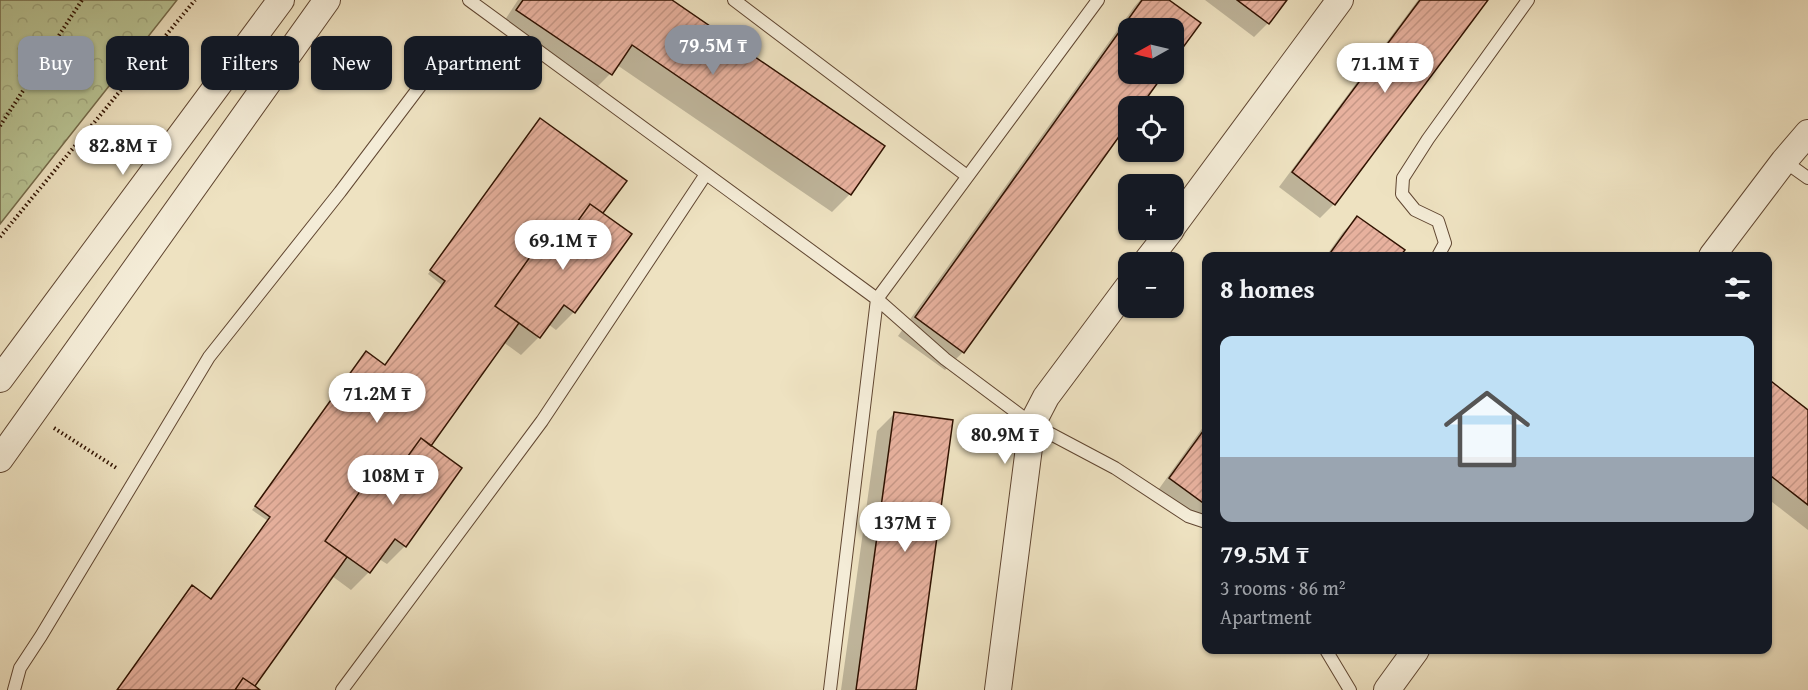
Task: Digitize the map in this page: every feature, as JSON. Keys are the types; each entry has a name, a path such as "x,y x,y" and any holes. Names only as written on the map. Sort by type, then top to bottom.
{"street":[{"path":"0,379 281,0"},
{"path":"0,459 327,0"},
{"path":"1184,212 1340,0"},
{"path":"1715,252 1808,133"},
{"path":"1154,252 1163,240"},
{"path":"998,690 1032,424 1046,397 1118,300"},
{"path":"1387,690 1413,654"}],"lane":[{"path":"469,0 877,299 945,359 1032,424 1115,468 1188,516 1202,521"},
{"path":"734,0 967,176"},
{"path":"830,690 877,299 1098,0"},
{"path":"1440,252 1445,243 1438,221 1415,210 1402,194 1403,178 1428,139 1528,0"},
{"path":"14,690 20,668 209,357 340,192 417,90"},
{"path":"1784,161 1808,178"},
{"path":"342,690 542,421 706,174"},
{"path":"1328,654 1350,690"}],"path":[{"path":"0,126 82,0"},
{"path":"0,237 195,0"},
{"path":"33,415 135,479"}],"green space":[{"path":"0,0 177,0 149,36 106,36 106,90 0,224"}],"building":[{"path":"523,0 672,0 885,146 851,195 632,45 612,75 516,10"},
{"path":"1142,0 1169,0 1201,23 1184,46 1184,18 1129,18"},
{"path":"1237,0 1287,0 1269,24"},
{"path":"1420,0 1488,0 1335,205 1292,172"},
{"path":"1118,34 1118,84 1157,84 1148,96 1118,96 1118,138 964,353 915,317"},
{"path":"540,118 627,181 603,213 590,204 565,239 550,229 495,306 519,323 431,446 421,438 395,474 380,463 325,541 347,557 255,686 243,678 235,690 117,690 192,585 211,599 270,517 255,506 366,351 385,365 445,281 430,270"},
{"path":"590,204 632,234 575,313 564,305 540,338 495,306 550,229 565,239"},
{"path":"1357,216 1405,250 1403,252 1331,252"},
{"path":"1772,382 1808,410 1808,505 1772,477"},
{"path":"894,412 953,420 916,690 856,690"},
{"path":"1202,433 1202,502 1169,478"},
{"path":"421,438 462,468 406,547 395,539 370,573 325,541 380,463 395,474"},
{"path":"243,678 255,686 260,690 235,690"}]}
